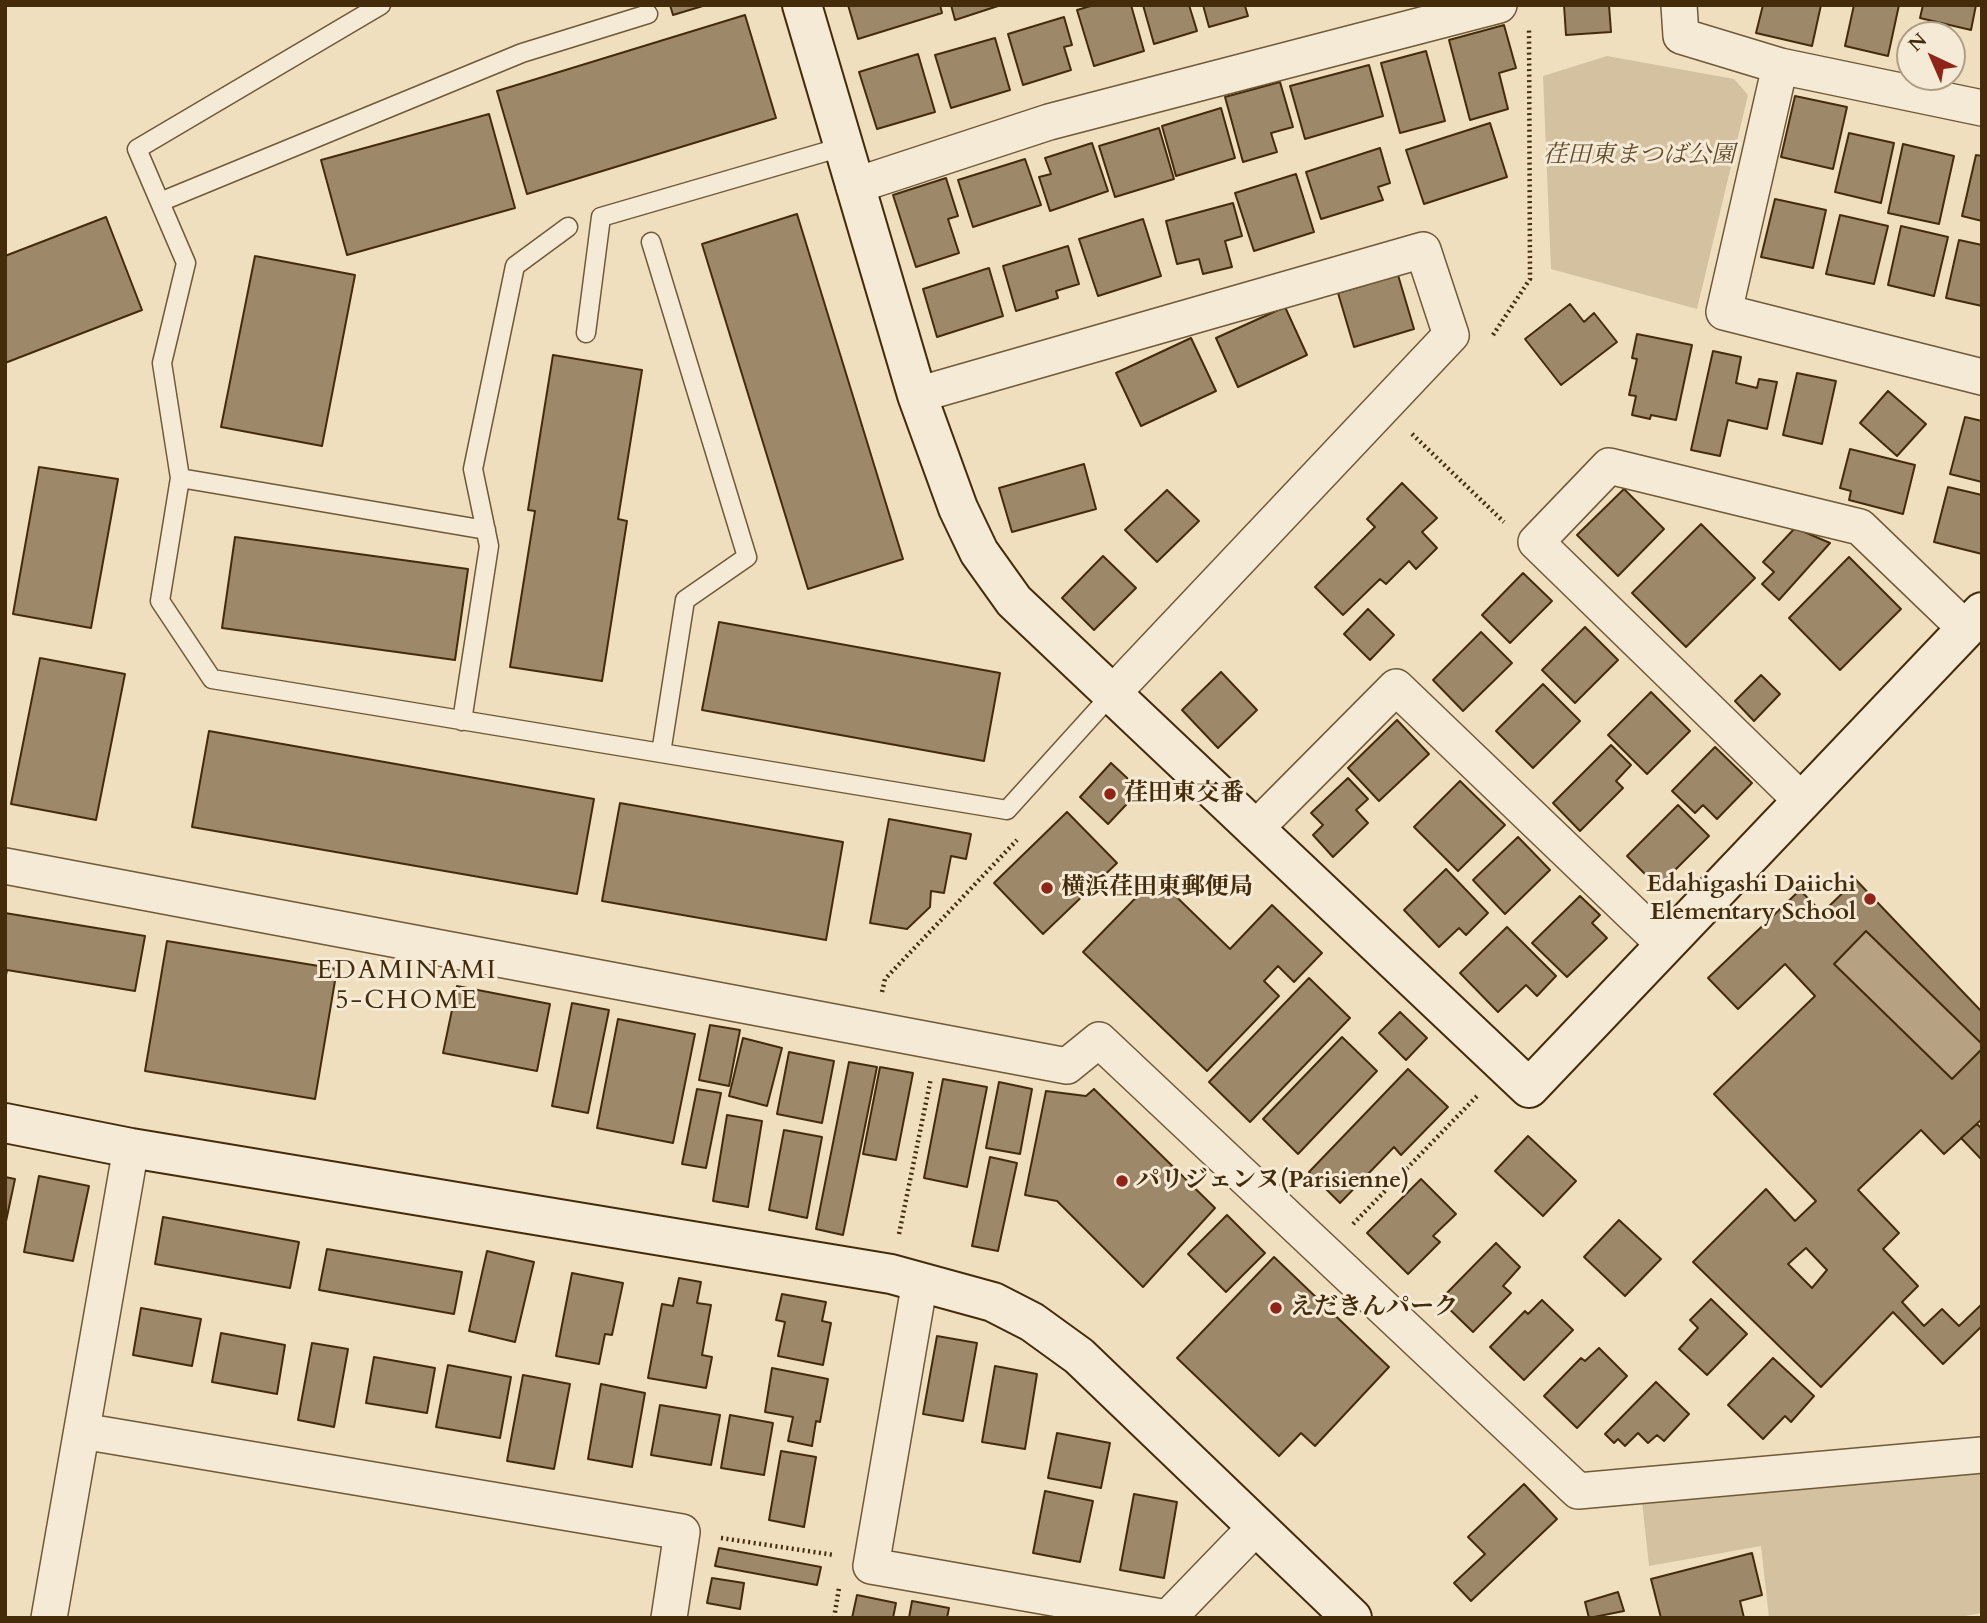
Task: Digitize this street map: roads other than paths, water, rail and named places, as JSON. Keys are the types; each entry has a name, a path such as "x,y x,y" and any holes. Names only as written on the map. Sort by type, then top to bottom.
{"street":[{"path":"802,5 917,396 958,508 979,552 1014,601 1530,1088 1665,945 1802,802 1974,621 1860,527 1609,466 1536,542 1802,802"},
{"path":"854,186 1049,122 1499,5"},
{"path":"1679,5 1681,36 1780,66 1982,108"},
{"path":"1780,66 1724,312 1982,377"},
{"path":"917,396 1423,250 1451,335 1111,695"},
{"path":"1254,830 1396,688 1665,945"},
{"path":"5,866 1067,1066 1098,1040 1578,1491 1982,1455"},
{"path":"5,1123 131,1147 906,1277 993,1303 1031,1322 1079,1356 1255,1528 1352,1618"},
{"path":"49,1618 131,1147"},
{"path":"906,1277 871,1566 1168,1618 1255,1528"},
{"path":"82,1431 682,1532 669,1618"}],"lane":[{"path":"381,5 137,149 186,263 162,363 180,478 160,601 212,679 1007,810 1111,695"},
{"path":"160,202 522,53 648,14"},
{"path":"586,333 601,217 842,147"},
{"path":"463,721 489,546 473,469 515,265 568,227"},
{"path":"651,242 747,557 685,600 661,753"},
{"path":"180,478 485,530"}],"place":[{"name":"荏田東交番","path":"1110,794"},
{"name":"横浜荏田東郵便局","path":"1047,888"},
{"name":"Edahigashi Daiichi Elementary School","path":"1870,899"},
{"name":"パリジェンヌ(Parisienne)","path":"1122,1181"},
{"name":"えだきんパーク","path":"1276,1308"}],"district":[{"name":"EDAMINAMI 5-CHOME","path":"407,987"}],"park label":[{"name":"荏田東まつば公園","path":"1639,156"}]}
